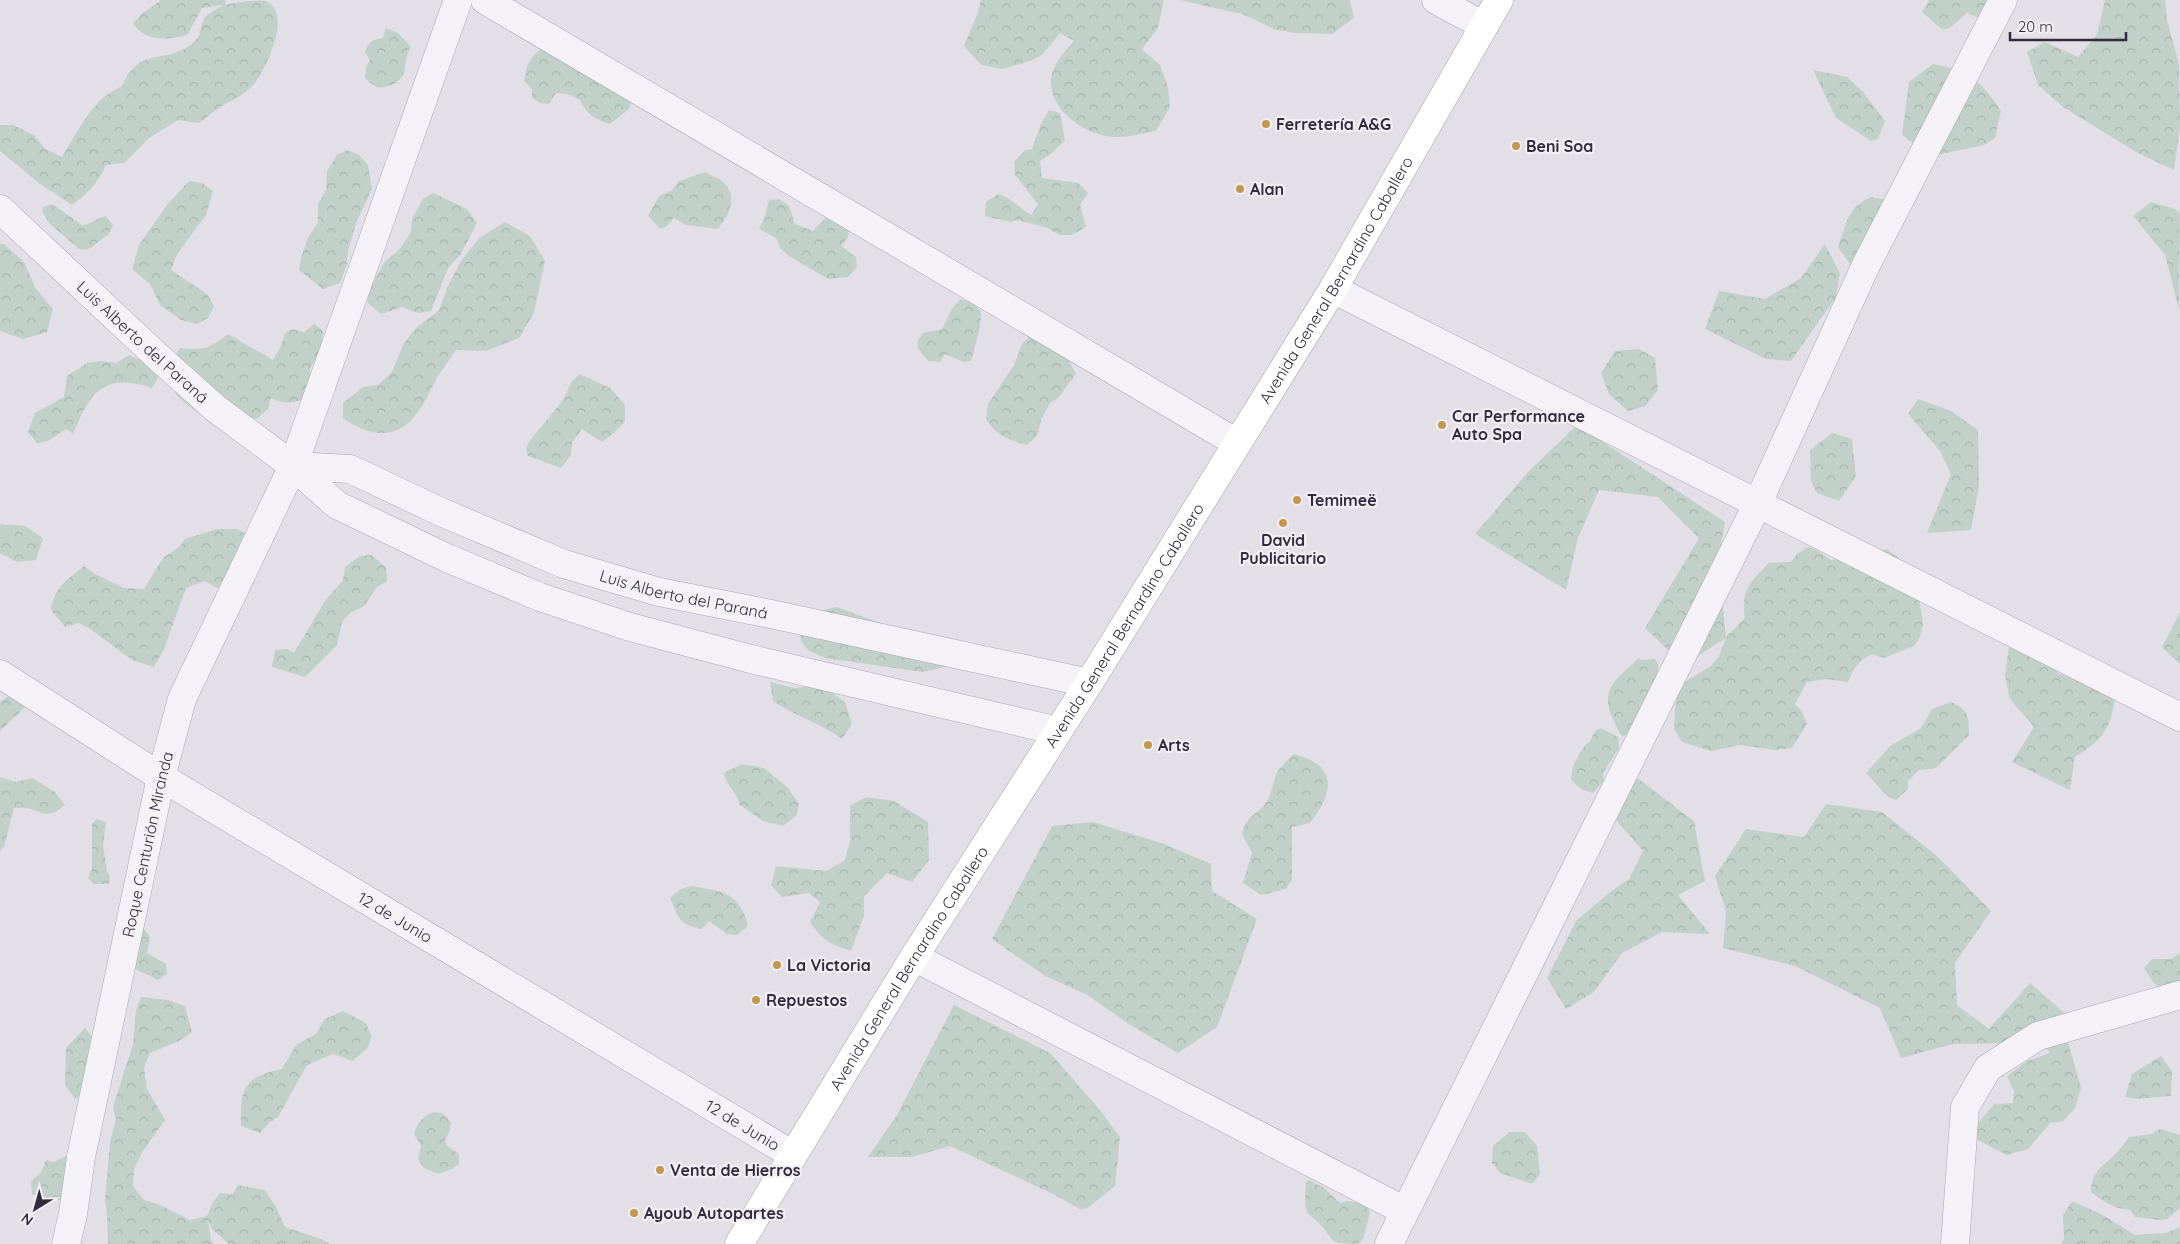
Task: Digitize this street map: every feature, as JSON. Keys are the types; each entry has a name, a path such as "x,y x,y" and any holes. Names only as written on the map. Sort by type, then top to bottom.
{"main road":[{"name":"Avenida General Bernardino Caballero","path":"739,1244 914,957 1089,683 1333,289 1499,0"}],"street":[{"name":"Roque Centurión Miranda","path":"66,1244 81,1156 161,777 182,699 293,466 458,0"},
{"path":"485,0 1236,443"},
{"path":"1436,0 1484,26"},
{"path":"1389,1244 1757,505 1866,266 2003,0"},
{"name":"Luis Alberto del Paraná","path":"0,209 201,395 293,466 338,505 447,558 540,597 650,632 751,659 1058,731"},
{"path":"1333,289 1757,505 2180,717"},
{"name":"Luis Alberto del Paraná","path":"293,466 350,469 441,512 564,564 659,592 771,614 1089,683"},
{"path":"650,632 659,592"},
{"name":"12 de Junio","path":"0,674 161,777 793,1155"},
{"path":"914,957 1405,1211"},
{"path":"1955,1244 1965,1107 1988,1068 2038,1036 2180,995"}],"green space":[{"path":"161,0 226,0 225,5 266,1 274,7 277,16 275,39 267,63 250,89 217,109 199,123 178,120 149,138 124,163 106,165 92,187 72,205 40,184 0,151 0,125 13,125 34,135 44,148 62,157 94,107 102,99 122,86 138,64 147,59 175,53 185,48 198,37 206,16 223,5 202,8 188,34 166,39 144,34 133,23"},
{"path":"981,0 1164,0 1158,28 1142,49 1160,65 1168,87 1170,107 1156,131 1128,136 1107,136 1084,128 1064,112 1052,92 1051,80 1056,64 1074,41 1060,33 1042,55 1030,61 1002,69 981,65 964,46"},
{"path":"1179,0 1350,0 1354,18 1332,34 1294,33 1274,29 1242,14"},
{"path":"1929,0 2012,0 1979,18 1967,13 1952,26 1944,29 1940,28 1922,12"},
{"path":"2105,0 2165,0 2167,20 2179,64 2180,128 2174,170 2136,152 2063,107 2038,85 2027,52 2045,42 2078,57 2097,35"},
{"path":"386,28 398,33 411,47 406,59 403,75 399,80 385,87 376,87 365,78 366,68 370,60 365,52 371,42 383,38"},
{"path":"548,45 633,97 629,109 610,124 592,116 580,100 567,94 556,93 549,104 540,103 532,98 532,89 524,81 527,68 537,52"},
{"path":"1933,64 1956,70 1973,78 1987,92 2001,111 1995,138 1984,145 1932,156 1902,135 1909,82"},
{"path":"1813,70 1847,77 1863,92 1885,121 1878,139 1871,141 1836,118"},
{"path":"1049,110 1060,113 1065,140 1052,153 1040,161 1042,178 1078,183 1088,193 1080,205 1086,227 1072,235 1060,235 1045,227 1016,220 1010,222 985,216 986,202 998,194 1031,215 1038,204 1015,175 1014,162 1025,150 1032,149 1041,124"},
{"path":"347,150 359,155 368,165 372,189 356,223 348,251 347,264 340,283 323,289 299,270 301,258 308,238 318,222 318,204 326,190 327,171 337,155"},
{"path":"705,172 722,181 730,193 731,206 722,224 717,229 686,225 674,218 667,226 660,229 648,216 659,196 671,191 679,181"},
{"path":"189,181 202,183 213,191 206,215 177,254 171,270 207,294 214,306 208,318 197,324 181,320 160,305 150,284 132,269 139,245 167,205"},
{"path":"433,193 467,209 477,223 461,254 448,268 431,311 418,313 402,307 381,314 368,303 367,294 385,261 399,250 411,232 412,219 423,199"},
{"path":"1871,197 1891,201 1853,269 1838,247 1848,218 1857,206"},
{"path":"779,199 789,206 795,224 813,231 831,212 850,226 848,237 841,246 856,257 857,267 848,277 828,279 789,256 780,248 776,238 759,229 769,200"},
{"path":"2151,202 2175,209 2180,214 2179,310 2165,255 2133,216"},
{"path":"52,204 82,225 106,216 113,225 108,235 94,245 84,250 79,249 49,223 42,211 43,207"},
{"path":"505,222 530,236 545,261 534,313 519,338 486,351 456,350 438,376 420,409 400,429 382,433 372,432 362,429 343,418 343,403 363,387 378,385 392,372 404,343 415,329 439,310 448,286 461,261 479,238"},
{"path":"0,244 4,244 24,262 36,289 53,309 47,332 23,339 0,331"},
{"path":"1825,244 1840,273 1836,297 1791,361 1766,359 1705,329 1719,291 1765,299 1801,278"},
{"path":"961,299 974,304 981,311 980,327 971,361 963,362 945,354 940,362 928,361 917,347 918,340 923,333 942,329 952,310"},
{"path":"314,324 323,331 321,351 310,368 309,397 290,402 281,402 271,398 268,409 257,419 247,417 220,403 197,412 174,391 169,376 170,368 180,348 201,349 216,343 228,334 273,360 281,346 285,333 292,329 304,332"},
{"path":"1035,332 1068,359 1076,374 1058,398 1050,403 1041,420 1037,436 1027,445 999,434 986,419 988,404 1014,365 1022,344"},
{"path":"1639,349 1655,358 1658,390 1645,406 1628,411 1609,394 1601,373 1615,351"},
{"path":"129,355 147,363 159,376 152,388 135,384 110,384 100,389 93,397 73,434 66,429 48,441 37,443 28,432 35,413 64,397 67,376 87,363 102,361 116,363"},
{"path":"580,374 610,388 625,405 625,421 602,442 582,429 572,443 571,455 561,468 528,456 526,448 529,442 563,400 572,381"},
{"path":"1918,399 1951,411 1978,430 1979,486 1971,530 1927,533 1951,474 1940,451 1908,414"},
{"path":"1577,425 1725,522 1718,561 1726,637 1745,618 1744,601 1746,593 1757,575 1769,563 1791,562 1797,554 1808,547 1815,549 1831,560 1850,557 1867,558 1886,549 1903,561 1917,582 1923,625 1919,639 1914,646 1884,658 1872,654 1863,659 1857,665 1848,682 1826,679 1807,682 1795,704 1802,712 1807,724 1792,748 1775,750 1740,745 1712,751 1682,742 1674,729 1676,696 1681,684 1711,666 1719,656 1726,638 1684,665 1645,628 1699,538 1658,497 1599,490 1578,538 1566,590 1475,534 1527,473"},
{"path":"1832,433 1852,439 1856,476 1839,501 1817,493 1811,481 1810,450"},
{"path":"0,524 25,526 43,538 36,560 17,562 0,553"},
{"path":"217,529 237,529 253,538 257,556 254,584 217,588 205,581 186,588 164,649 154,667 132,660 89,628 78,623 65,627 51,610 58,590 84,566 97,575 124,588 144,589 163,558 180,546 185,539"},
{"path":"371,555 386,567 387,581 377,587 364,606 350,613 342,622 337,645 305,677 272,667 275,650 287,649 294,653 325,601 343,580 345,567 360,556"},
{"path":"836,607 921,635 953,638 961,651 956,664 923,672 825,658 808,650 802,643 799,632 811,613"},
{"path":"2180,612 2180,664 2162,647"},
{"path":"2012,625 2058,673 2115,697 2111,718 2104,733 2092,745 2075,757 2070,790 2012,762 2034,727 2010,699 2005,675"},
{"path":"1639,658 1641,660 1655,659 1658,665 1658,674 1651,696 1632,734 1622,736 1609,709 1609,692 1618,678"},
{"path":"770,682 795,688 822,685 845,702 852,724 842,739 773,701"},
{"path":"16,691 26,706 0,731 0,702"},
{"path":"1951,702 1967,714 1969,735 1936,768 1919,770 1908,781 1908,789 1896,800 1888,797 1866,773 1890,746 1921,728 1932,709"},
{"path":"1601,728 1618,737 1619,748 1603,773 1604,781 1593,793 1580,788 1571,779 1573,766 1582,749 1590,741 1595,731"},
{"path":"1294,754 1319,765 1328,781 1327,791 1324,801 1310,823 1292,827 1292,880 1286,889 1261,895 1243,883 1252,853 1242,834 1249,819 1268,800 1278,771"},
{"path":"742,764 764,768 788,788 799,804 797,815 783,826 763,821 740,805 724,773"},
{"path":"0,777 16,782 32,778 55,792 65,805 56,812 49,814 27,808 14,808 4,847 0,851"},
{"path":"1637,778 1694,821 1705,881 1678,895 1710,934 1662,932 1622,953 1594,992 1566,1009 1547,978 1576,921 1629,879 1643,851 1616,820 1616,788"},
{"path":"866,797 894,801 928,822 929,860 912,882 887,873 864,896 864,916 851,951 828,941 819,934 810,922 820,902 808,893 782,897 771,885 776,866 826,871 845,860 850,841 850,806"},
{"path":"1826,804 1882,812 1937,856 1991,911 1955,963 1957,1005 1989,1029 2030,983 2067,1015 2027,1043 1953,1044 1901,1058 1880,1008 1795,966 1723,948 1726,912 1715,876 1746,829 1804,837"},
{"path":"97,819 106,822 103,846 107,871 110,877 109,884 94,884 88,878 92,869 92,824"},
{"path":"1093,822 1164,844 1211,864 1212,891 1257,919 1217,1027 1178,1053 1127,1023 1086,994 1045,976 992,939 1052,826"},
{"path":"692,886 722,892 734,899 745,916 747,927 737,935 727,934 709,921 701,929 683,922 670,898 681,889"},
{"path":"141,925 150,937 147,953 166,964 167,974 158,980 131,967"},
{"path":"2180,953 2180,992 2168,994 2153,982 2144,968 2152,959 2171,959"},
{"path":"141,997 168,1000 185,1006 192,1032 179,1041 150,1053 144,1068 147,1089 165,1120 143,1151 134,1169 133,1186 144,1200 158,1204 190,1220 207,1216 213,1202 220,1193 233,1194 238,1185 265,1190 276,1207 285,1227 330,1244 229,1244 212,1229 208,1219 211,1240 214,1244 108,1244 105,1200 110,1142 116,1119 113,1107 133,1044 136,1010"},
{"path":"954,1005 1050,1053 1099,1109 1120,1137 1115,1186 1089,1207 1081,1210 1055,1195 950,1146 912,1157 868,1157 897,1115"},
{"path":"343,1011 366,1023 372,1037 368,1047 353,1061 333,1054 307,1065 278,1117 270,1122 260,1133 241,1126 242,1102 247,1086 259,1076 282,1069 296,1045 316,1034 325,1019"},
{"path":"85,1028 95,1041 85,1092 75,1099 65,1085 66,1048"},
{"path":"2065,1031 2081,1088 2075,1108 2063,1121 2050,1123 2028,1149 2007,1155 1976,1139 1974,1128 1994,1104 2013,1103 2014,1092 2007,1076 2027,1061 2050,1053 2039,1040"},
{"path":"2161,1056 2172,1071 2171,1096 2137,1099 2125,1097 2132,1074"},
{"path":"433,1112 442,1113 451,1122 445,1141 447,1146 459,1154 459,1164 452,1169 438,1174 424,1168 418,1159 421,1146 414,1134 421,1120"},
{"path":"2160,1129 2180,1135 2180,1208 2167,1219 2135,1217 2130,1210 2114,1206 2091,1192 2097,1172 2129,1137 2151,1134"},
{"path":"1510,1132 1525,1132 1537,1146 1540,1174 1532,1184 1500,1173 1492,1163 1493,1146"},
{"path":"66,1156 73,1164 62,1200 45,1199 32,1194 31,1181 40,1174 46,1160 54,1162"},
{"path":"1309,1180 1324,1188 1340,1203 1347,1201 1364,1204 1370,1212 1363,1239 1358,1244 1336,1242 1309,1214 1306,1210 1305,1198 1306,1182"},
{"path":"2072,1201 2101,1214 2135,1235 2166,1233 2180,1227 2180,1244 2061,1244 2064,1239 2063,1215"}],"place":[{"name":"Ferretería A&G","path":"1266,124"},
{"name":"Beni Soa","path":"1516,146"},
{"name":"Alan","path":"1240,189"},
{"name":"Car Performance Auto Spa","path":"1442,425"},
{"name":"Temimeë","path":"1297,500"},
{"name":"David Publicitario","path":"1283,523"},
{"name":"Arts","path":"1148,745"},
{"name":"La Victoria","path":"777,965"},
{"name":"Repuestos","path":"756,1000"},
{"name":"Venta de Hierros","path":"660,1170"},
{"name":"Ayoub Autopartes","path":"634,1213"}]}
